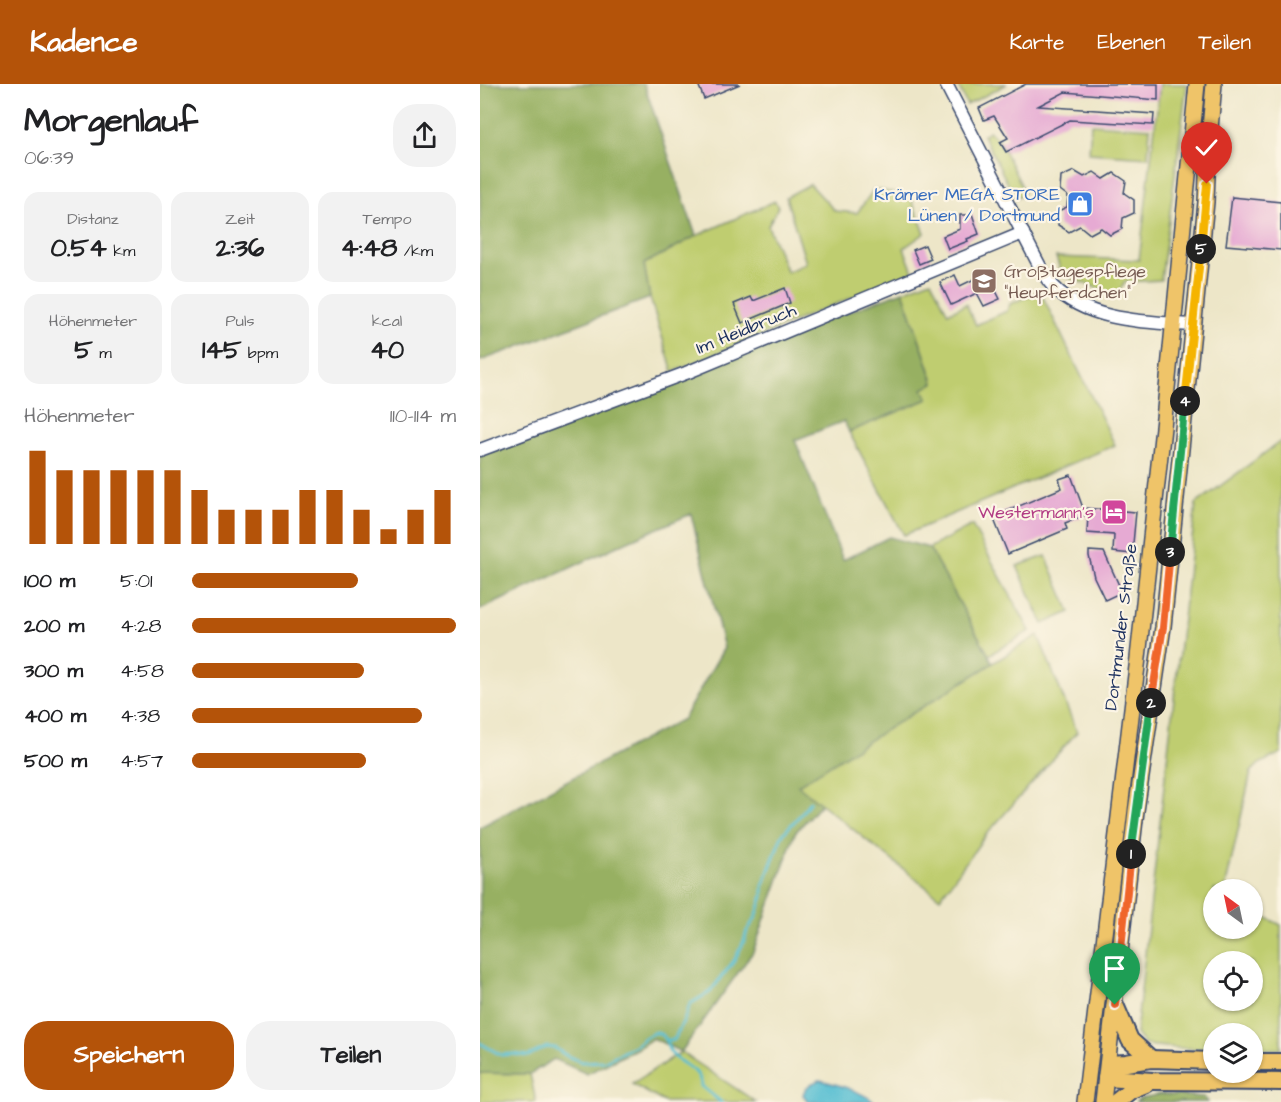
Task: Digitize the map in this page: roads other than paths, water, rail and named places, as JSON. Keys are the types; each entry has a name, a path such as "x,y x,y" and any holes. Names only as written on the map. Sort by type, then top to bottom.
{"highway":[{"path":"1115,1005 1130,1040 1151,1059"},
{"path":"1098,1068 1151,1059 1203,1061"},
{"path":"1263,1062 1281,1062"},
{"path":"1098,1068 1153,1081 1281,1082"},
{"path":"1116,1102 1131,1090 1153,1081"}],"main road":[{"name":"Dortmunder Straße","path":"1103,1102 1098,1068 1197,84"},
{"name":"Dortmunder Straße","path":"1085,1102 1098,1068 1115,1005 1136,811 1163,627 1206,202 1214,84"}],"street":[{"path":"946,84 1043,272 1053,286 1074,303 1125,320 1193,325"},
{"name":"Im Heidbruch","path":"480,450 696,369 1023,233"}],"water":[{"path":"820,1080 855,1091 875,1102 809,1102 803,1095 805,1089"}],"waterway":[{"path":"667,1040 674,1040 690,1004 710,992 734,961 756,917 763,896 763,886 782,835 810,801"},
{"path":"480,1043 501,1055 528,1056 547,1047 555,1048 582,1062 605,1061 655,1032 664,1037 672,1054 698,1075 701,1086 721,1102"}],"place":[{"name":"Krämer MEGA STORE Lünen / Dortmund","path":"1080,204"},
{"name":"Großtagespflege \"Heupferdchen\"","path":"984,281"},
{"name":"Westermann's","path":"1114,512"}]}
